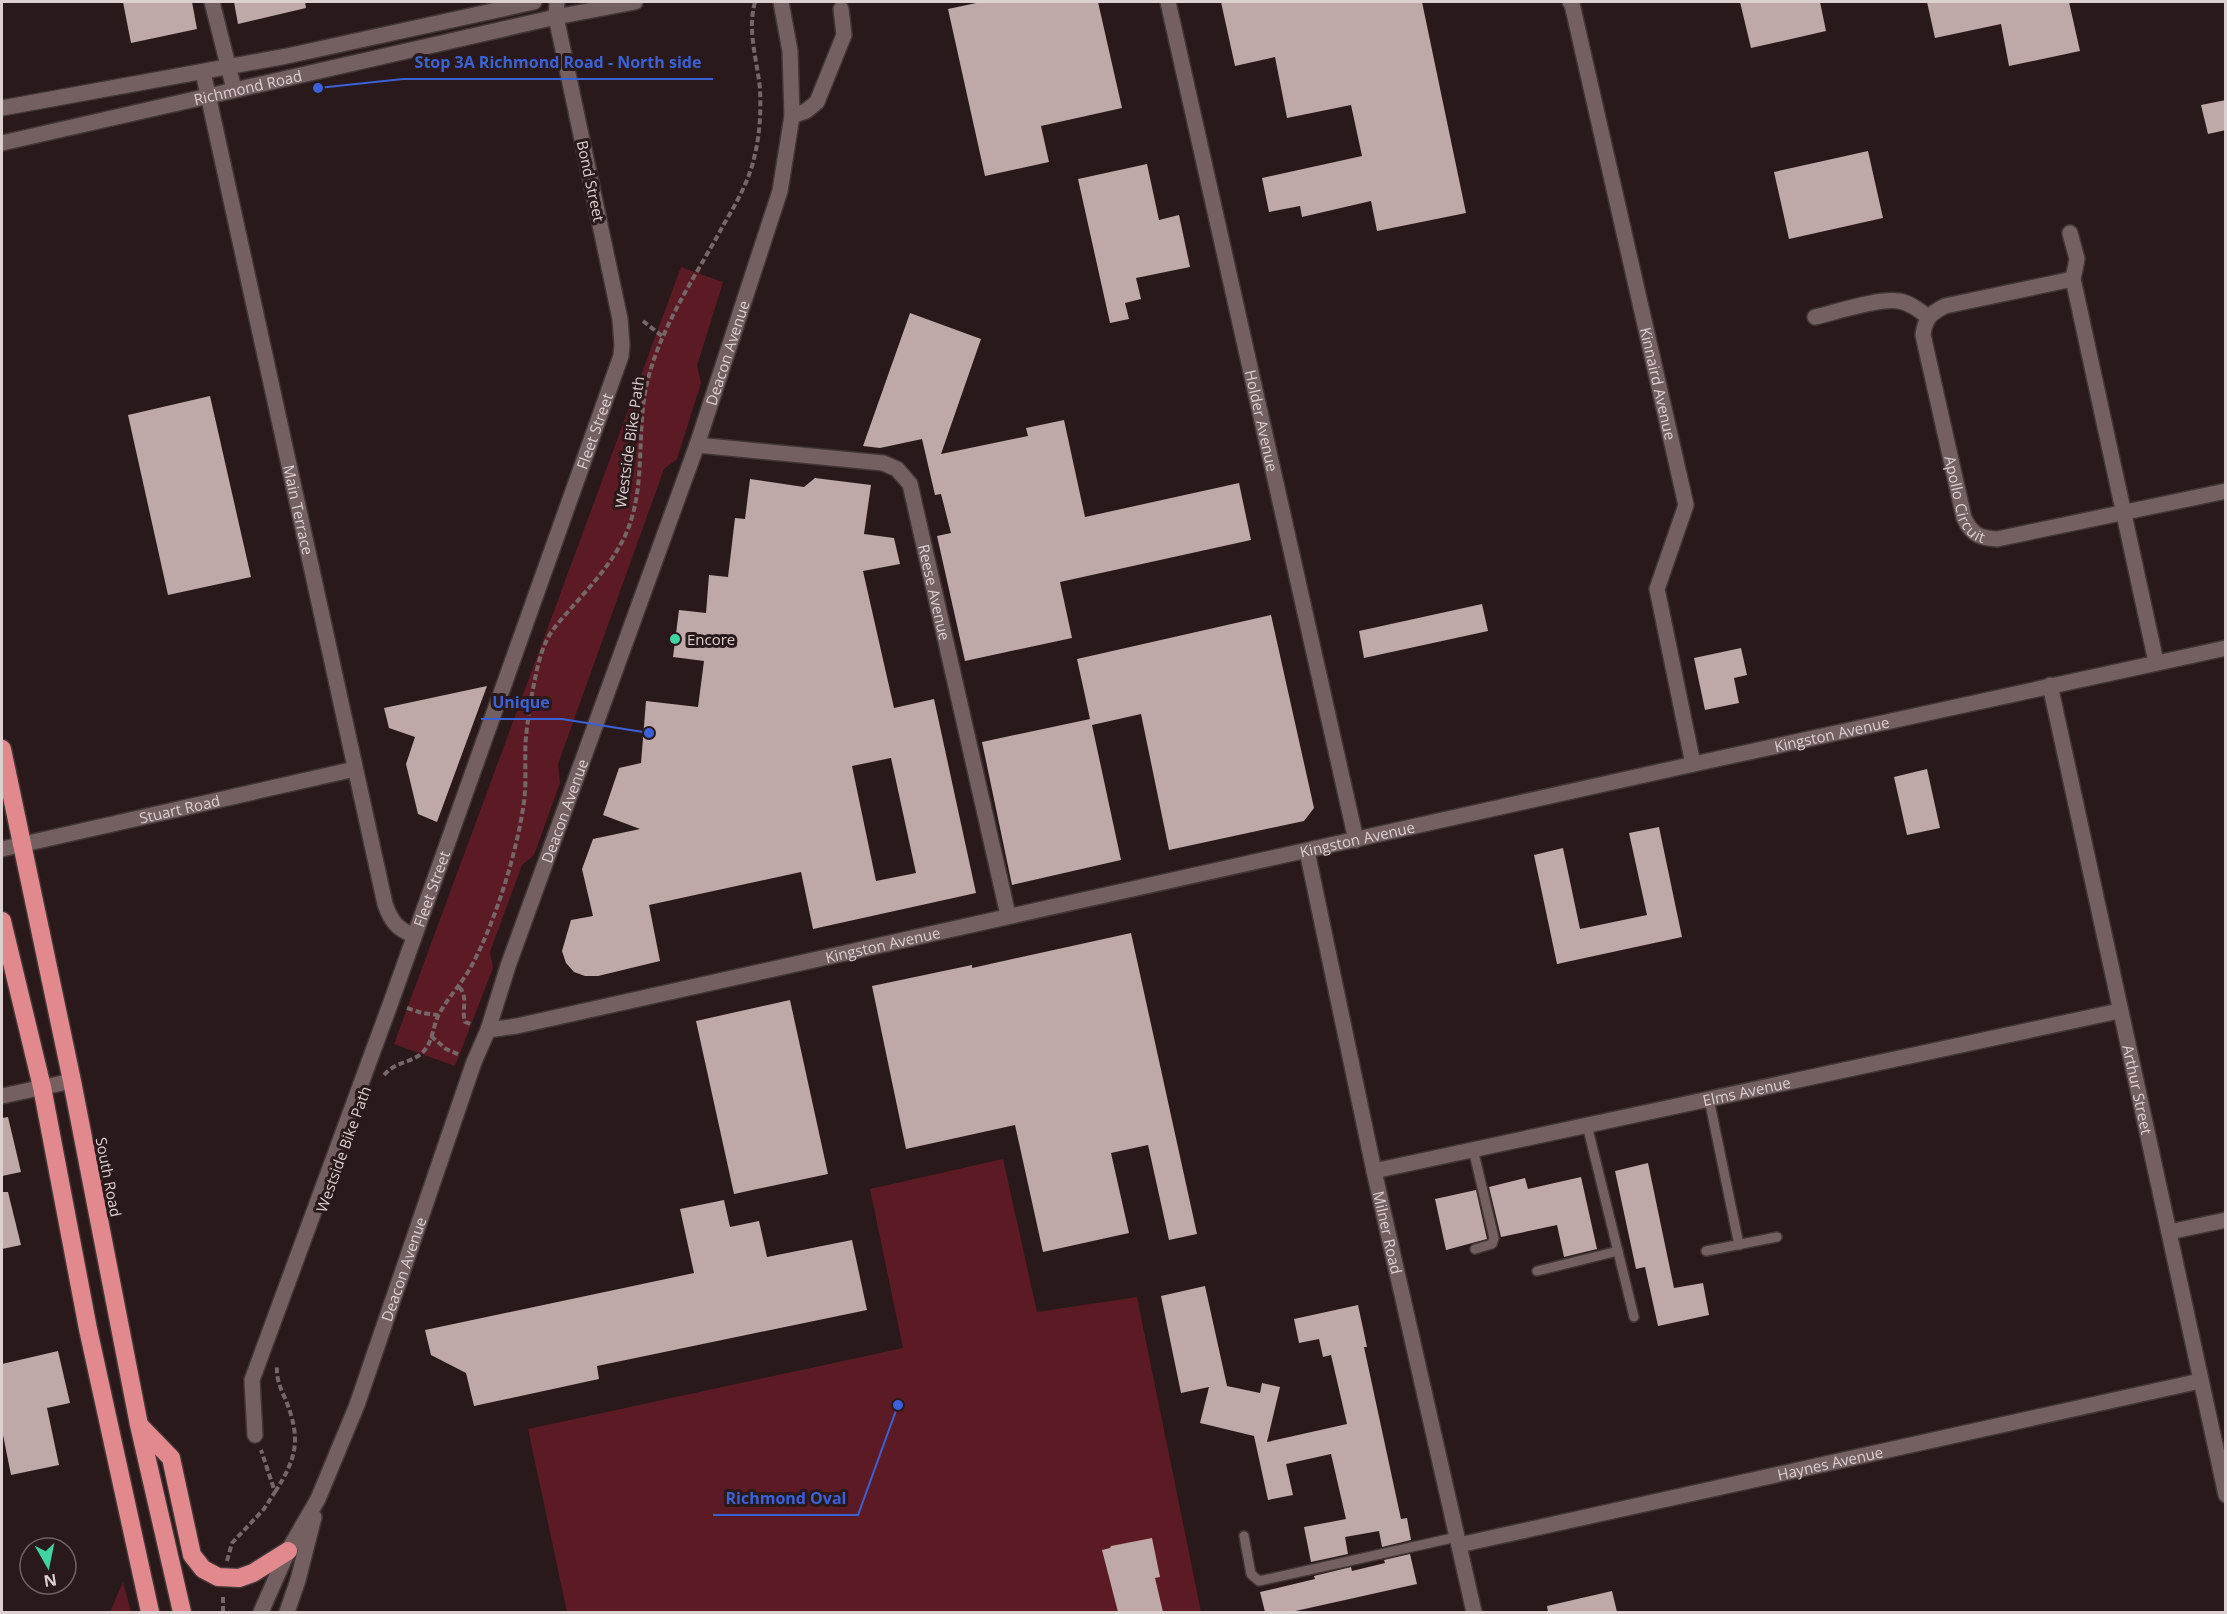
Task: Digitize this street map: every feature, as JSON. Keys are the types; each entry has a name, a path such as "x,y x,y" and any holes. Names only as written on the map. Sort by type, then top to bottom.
{"highway":[{"name":"South Road","path":"2,749 72,1081 139,1425 182,1612"},
{"path":"2,921 42,1087 88,1329 150,1612"},
{"path":"139,1425 171,1458 192,1555 203,1569 224,1578 239,1578 253,1573 288,1551"}],"street":[{"path":"212,2 234,89"},
{"name":"Richmond Road","path":"2,108 229,67 534,2"},
{"name":"Richmond Road","path":"2,143 208,96 557,9 635,2"},
{"name":"Deacon Avenue","path":"261,1612 288,1551 318,1499 357,1405 474,1062 488,1030 508,966 697,445 780,191 792,116 790,51 781,2"},
{"name":"Holder Avenue","path":"1168,2 1356,840"},
{"name":"Kinnaird Avenue","path":"1570,2 1686,506 1657,589 1693,764"},
{"name":"Bond Street","path":"557,9 620,319 622,345"},
{"path":"792,116 806,111 818,102 844,36 841,9"},
{"name":"Main Terrace","path":"203,72 386,907 393,923 400,930 413,935"},
{"path":"2070,233 2077,259 2073,279 2156,662"},
{"path":"1815,317 1882,302 1898,301 1912,306 1928,317 1932,312 1945,306 2073,279"},
{"name":"Apollo Circuit","path":"1928,317 1923,335 1965,518 1970,531 1981,538 1997,539 2123,512"},
{"name":"Fleet Street","path":"255,1435 252,1380 391,1002 617,368 622,345"},
{"name":"Reese Avenue","path":"697,445 883,463 897,469 910,484 1008,915"},
{"path":"2123,512 2226,491"},
{"name":"Kingston Avenue","path":"488,1030 517,1026 1008,915 2226,648"},
{"name":"Arthur Street","path":"2050,685 2226,1495"},
{"name":"Stuart Road","path":"2,849 355,769"},
{"name":"Milner Road","path":"1307,851 1374,1171 1474,1612"},
{"name":"Elms Avenue","path":"1374,1171 2119,1011"},
{"path":"2,1096 72,1081"},
{"path":"2169,1232 2226,1220"},
{"name":"Haynes Avenue","path":"1458,1541 2200,1381"},
{"name":"Deacon Avenue","path":"287,1612 298,1580 318,1499"}],"lane":[{"path":"1709,1099 1739,1245"},
{"path":"1587,1125 1634,1317"},
{"path":"1473,1149 1494,1238 1492,1244 1474,1249"},
{"path":"1706,1251 1777,1237"},
{"path":"1537,1271 1618,1251"},
{"path":"1244,1536 1251,1574 1259,1581 1458,1541"}],"path":[{"name":"Westside Bike Path","path":"379,1083 385,1073 395,1064 411,1060 425,1050 438,1015 459,987 483,943 510,866 525,794 526,738 544,645 556,625 602,573 623,539 635,504 646,386 663,336 680,300 741,194 755,155 760,125 760,89 751,32 751,15 755,2"},
{"path":"643,321 663,336"},
{"path":"459,987 464,991 462,1013 465,1022 488,1030"},
{"path":"391,1002 422,1013 438,1015"},
{"path":"431,1036 446,1049 474,1062"},
{"path":"223,1612 224,1578 232,1543 264,1509 292,1465 296,1444 294,1425 277,1376 278,1362"},
{"path":"255,1435 275,1492"}],"shaded area":[{"path":"681,267 723,282 697,366 701,383 677,459 664,469 558,764 560,783 534,855 522,865 490,952 493,968 455,1066 394,1044"},
{"path":"1003,1159 1037,1312 1137,1297 1201,1612 567,1612 528,1429 903,1348 870,1189"},
{"path":"123,1582 131,1612 110,1612"}],"building":[{"path":"123,2 192,2 197,29 131,43"},
{"path":"234,2 305,2 306,8 238,24"},
{"path":"981,2 1098,2 1122,108 1041,126 1049,162 985,176 948,9"},
{"path":"1221,2 1422,2 1466,213 1377,231 1371,201 1302,217 1300,206 1269,212 1262,178 1362,156 1351,105 1287,118 1275,57 1235,66"},
{"path":"1740,2 1820,2 1826,31 1751,48"},
{"path":"1927,2 2069,2 2080,51 2009,66 2001,24 1935,38"},
{"path":"2226,100 2226,130 2208,134 2201,105"},
{"path":"1868,151 1883,218 1789,239 1774,172"},
{"path":"1147,164 1159,220 1179,215 1190,267 1136,278 1141,299 1125,303 1129,319 1110,323 1078,179"},
{"path":"910,313 981,339 941,454 1028,436 1026,428 1064,420 1085,517 1239,483 1251,540 1060,582 1072,638 965,661 937,536 951,533 941,494 935,495 922,439 880,448 863,446"},
{"path":"210,396 251,577 168,595 128,415"},
{"path":"815,478 871,485 864,534 894,538 900,564 863,571 894,708 934,699 976,893 813,929 801,872 649,905 660,961 598,976 585,976 574,972 566,963 562,951 571,920 593,916 582,869 593,839 640,829 603,815 619,768 641,763 646,701 698,707 704,661 673,657 679,610 706,613 709,575 728,577 735,518 745,519 750,479 804,487","holes":["891,758 916,873 876,881 852,766"]},
{"path":"1482,604 1488,631 1364,658 1359,631"},
{"path":"1271,615 1314,808 1304,821 1169,850 1141,714 1092,725 1121,860 1012,885 982,742 1090,719 1077,659"},
{"path":"1741,648 1747,675 1734,678 1739,703 1705,710 1694,658"},
{"path":"487,686 437,822 418,814 406,764 415,737 389,728 384,708"},
{"path":"1927,769 1940,828 1907,835 1894,777"},
{"path":"1659,827 1682,937 1557,964 1534,855 1563,848 1580,929 1647,915 1629,833"},
{"path":"1131,933 1197,1234 1169,1240 1148,1145 1111,1153 1129,1233 1043,1252 1015,1125 906,1149 872,986 972,965 972,968"},
{"path":"790,1000 828,1174 734,1194 696,1021"},
{"path":"8,1117 21,1172 2,1176 2,1118"},
{"path":"1648,1163 1674,1288 1703,1283 1709,1315 1658,1326 1645,1267 1636,1269 1615,1171"},
{"path":"1581,1177 1597,1249 1564,1257 1557,1225 1501,1237 1489,1187 1525,1178 1528,1189"},
{"path":"1476,1190 1487,1239 1446,1250 1435,1199"},
{"path":"2,1192 8,1192 21,1245 2,1249"},
{"path":"724,1200 730,1227 759,1221 767,1257 852,1240 867,1310 597,1366 599,1379 474,1406 466,1373 431,1355 425,1330 694,1273 680,1209"},
{"path":"1205,1286 1227,1386 1260,1393 1262,1383 1280,1387 1267,1442 1347,1424 1331,1355 1323,1357 1319,1339 1299,1343 1294,1319 1358,1305 1367,1347 1364,1347 1401,1519 1407,1518 1411,1540 1382,1547 1379,1531 1345,1537 1348,1554 1311,1562 1304,1527 1346,1519 1331,1454 1286,1464 1293,1495 1268,1500 1254,1436 1200,1423 1209,1387 1181,1393 1161,1296"},
{"path":"58,1351 70,1403 47,1408 59,1465 11,1475 2,1430 2,1364"},
{"path":"1152,1538 1160,1577 1155,1578 1163,1612 1118,1612 1102,1550"},
{"path":"1410,1554 1417,1584 1291,1612 1265,1612 1260,1592 1315,1579 1314,1576 1351,1567 1352,1571 1385,1563 1384,1560"},
{"path":"1612,1591 1617,1612 1548,1612 1547,1606"}],"place":[{"name":"Stop 3A Richmond Road - North side","path":"318,88"},
{"name":"Encore","path":"675,639"},
{"name":"Unique","path":"649,733"},
{"name":"Richmond Oval","path":"898,1405"}]}
